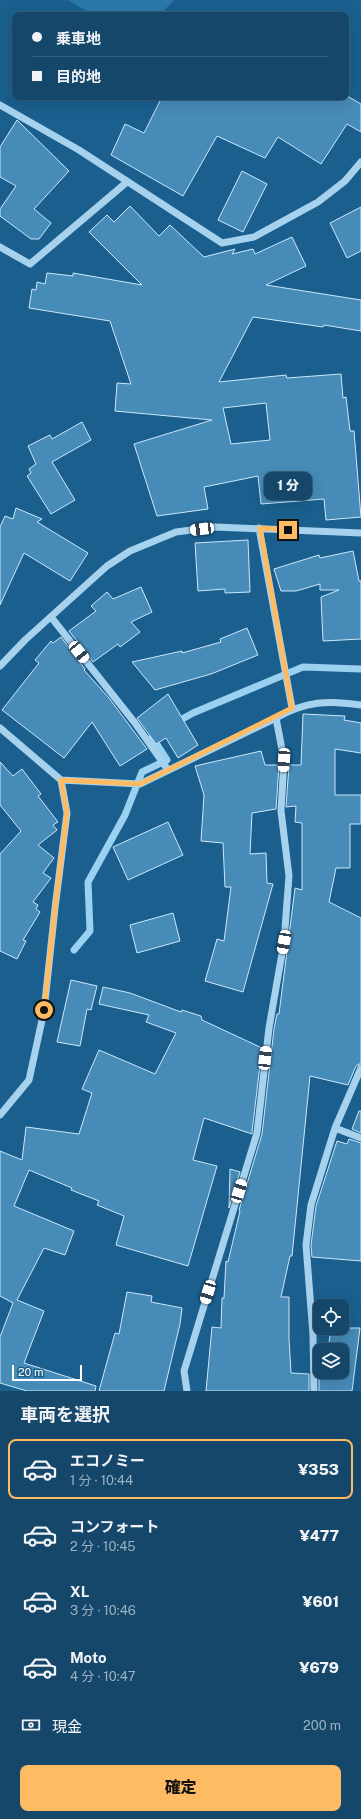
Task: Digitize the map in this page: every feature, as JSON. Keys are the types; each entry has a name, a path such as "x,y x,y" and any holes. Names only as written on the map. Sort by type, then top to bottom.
{"street":[{"path":"0,105 79,150 222,243 254,237 318,202 345,181 361,162"},
{"path":"0,247 30,264 127,182"},
{"path":"0,666 25,640 107,566 130,551 176,532 215,527 361,533"},
{"path":"260,528 292,708"},
{"path":"51,617 135,723 168,770"},
{"path":"0,728 61,780 140,784 276,718 292,708 311,704 341,702 361,705"},
{"path":"187,1391 184,1371 257,1133 269,1028 284,942 289,876 281,811 284,760 276,718"},
{"path":"0,1115 29,1080 44,1010 67,813 61,780"},
{"path":"314,1391 306,1245 311,1205 335,1128 361,1068"},
{"path":"335,1128 361,1138"}],"shaded area":[{"path":"68,0 174,0 163,12 88,12"}],"building":[{"path":"349,97 361,104 361,132 347,124 321,164 278,137 265,158 217,136 183,196 111,155 125,124 144,133 160,100 349,100"},
{"path":"17,120 69,171 34,209 51,223 39,239 31,239 0,216 0,209 16,186 0,177 0,147"},
{"path":"242,171 267,184 243,232 218,220"},
{"path":"130,206 159,236 170,225 204,257 235,249 232,254 253,249 255,254 292,237 306,266 266,285 361,300 361,331 253,317 219,382 286,375 287,378 341,374 343,398 346,397 350,431 354,431 361,517 326,520 324,499 261,504 258,476 204,487 208,509 157,516 134,444 212,420 115,411 117,383 131,384 110,321 29,308 32,289 36,290 37,282 45,284 47,273 73,276 73,273 142,285 89,232 107,215 114,222","holes":["266,403 270,440 231,444 223,408"]},
{"path":"361,207 361,251 347,258 330,223"},
{"path":"82,422 91,440 52,462 75,500 51,514 27,476 31,473 29,469 36,464 28,446 50,435 52,439"},
{"path":"16,508 42,519 37,522 88,553 70,581 24,553 0,605 0,527 5,516 13,519"},
{"path":"248,540 250,592 225,593 225,589 198,591 195,543"},
{"path":"353,551 359,581 361,581 361,639 323,641 321,597 339,590 320,590 320,584 296,591 281,591 274,569 319,555 320,558"},
{"path":"141,587 152,612 131,622 140,632 120,647 118,644 93,662 69,631 96,611 91,606 107,592 113,599"},
{"path":"247,628 258,655 211,674 155,690 132,662 182,651 182,653 221,642 220,639"},
{"path":"61,637 85,669 84,670 109,698 147,749 120,766 92,722 64,758 2,710 39,663 35,660 51,641 53,643"},
{"path":"168,694 198,745 178,758 166,738 156,744 137,718"},
{"path":"303,714 345,716 344,720 361,723 361,753 335,749 335,795 361,795 361,824 350,824 350,868 336,868 329,902 361,918 361,1063 356,1066 348,1085 310,1076 292,1256 290,1256 281,1297 289,1297 291,1373 309,1374 309,1391 206,1391 212,1327 221,1328 222,1298 224,1298 226,1261 228,1262 239,1210 262,1134 274,1029 277,1014 279,1014 295,888 302,890 302,823 295,822 296,806 286,807 289,765 301,765"},
{"path":"261,751 265,765 279,765 276,809 252,813 250,854 266,853 267,883 273,884 243,992 205,981 217,939 224,941 231,887 225,887 223,843 201,841 204,795 195,766"},
{"path":"0,762 13,776 22,769 41,794 38,796 58,822 53,825 57,830 38,845 54,858 43,873 51,878 33,902 38,905 36,909 40,912 23,940 26,941 17,959 0,951 0,854 21,831 0,805"},
{"path":"168,822 183,855 128,880 113,847"},
{"path":"173,913 180,941 137,953 130,925"},
{"path":"71,980 97,986 91,1010 87,1009 80,1046 57,1042"},
{"path":"103,987 130,993 181,1012 182,1010 201,1016 202,1020 262,1048 252,1134 204,1118 193,1160 217,1166 188,1266 116,1245 124,1216 97,1205 99,1201 71,1190 72,1188 29,1170 14,1206 74,1231 65,1255 44,1248 17,1300 44,1311 24,1363 96,1386 95,1391 27,1391 0,1383 0,1337 13,1303 0,1296 0,1151 22,1160 26,1127 79,1134 92,1093 82,1089 99,1050 155,1074 176,1033 146,1022 149,1015 99,1004"},
{"path":"359,1111 361,1111 361,1133 352,1129"},
{"path":"349,1139 361,1143 361,1261 312,1257 311,1245 316,1206 337,1141 347,1144"},
{"path":"230,1169 240,1172 229,1208"},
{"path":"127,1292 152,1296 151,1302 182,1308 180,1324 164,1391 99,1391 115,1333 119,1334"},
{"path":"349,1328 360,1328 352,1391 319,1391 319,1379 349,1379 349,1343 329,1343 330,1335 349,1335"}],"waterway":[{"path":"175,723 193,713 303,667 361,669"},
{"path":"74,950 90,931 88,882 125,815 142,772 167,760 152,737"}],"route":[{"path":"44,1010 67,813 61,780 140,784 276,718 292,708 260,528 288,530"}]}
